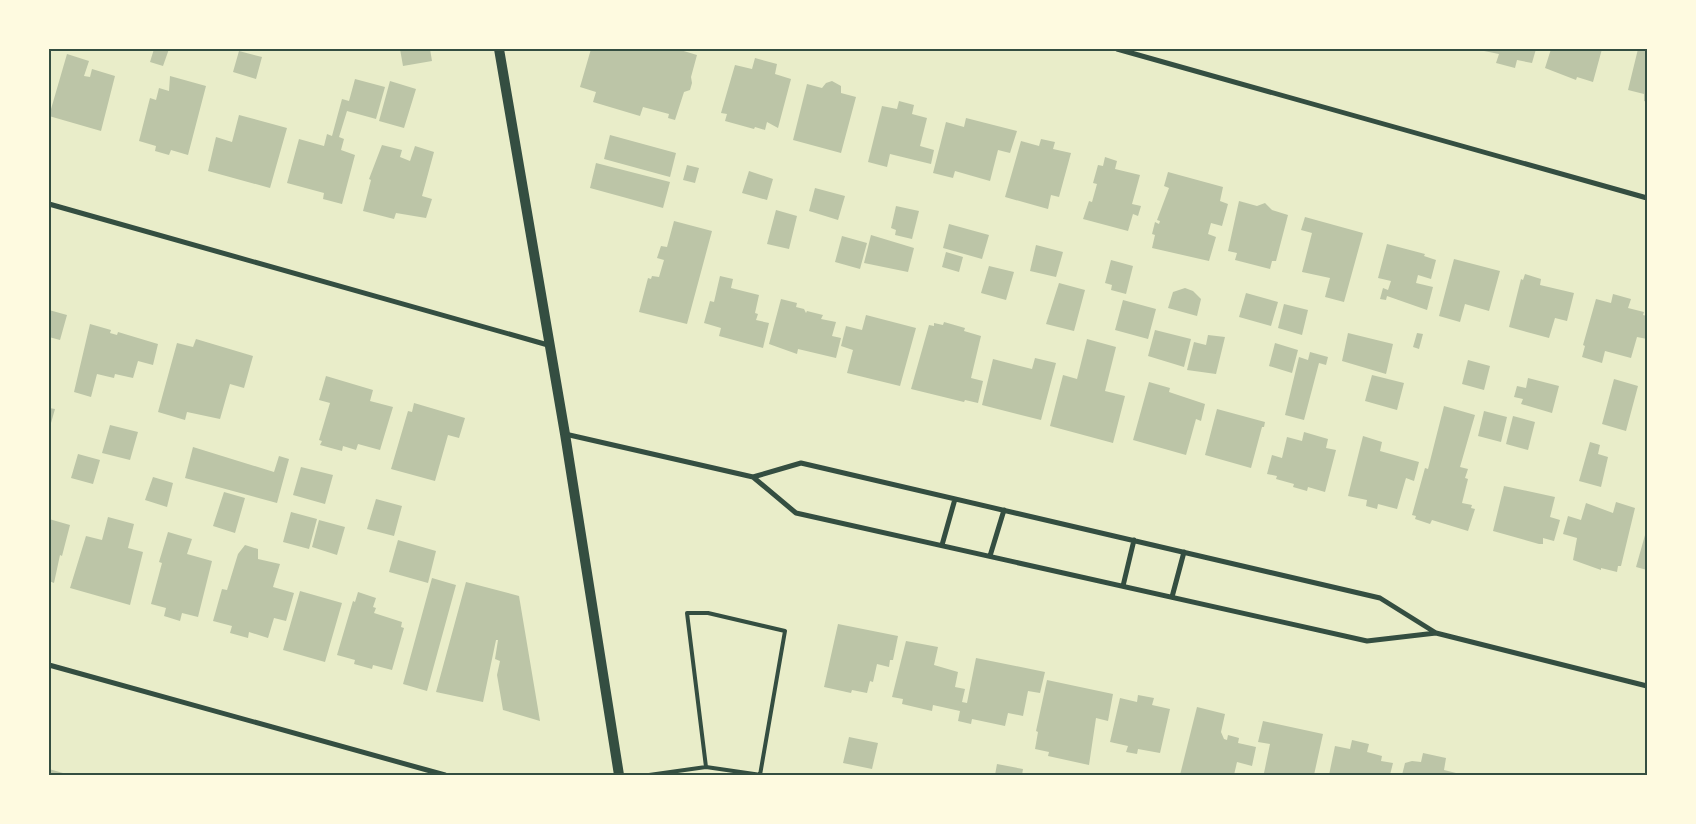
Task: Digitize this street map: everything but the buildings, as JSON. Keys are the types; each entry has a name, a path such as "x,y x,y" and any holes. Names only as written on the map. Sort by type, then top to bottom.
{"main road":[{"path":"499,49 548,345 565,434 619,775"}],"street":[{"path":"1117,49 1647,198"},
{"path":"49,204 548,345"},
{"path":"565,434 753,477 796,513 1367,641 1436,633"},
{"path":"753,477 801,463 1134,540 1380,598 1436,633 1647,686"},
{"path":"942,546 955,499"},
{"path":"990,556 1004,510"},
{"path":"1123,586 1134,540"},
{"path":"1172,597 1184,552"},
{"path":"49,665 444,775"}],"lane":[{"path":"649,775 706,766 760,775 785,631 708,613 687,613 706,766"}]}
